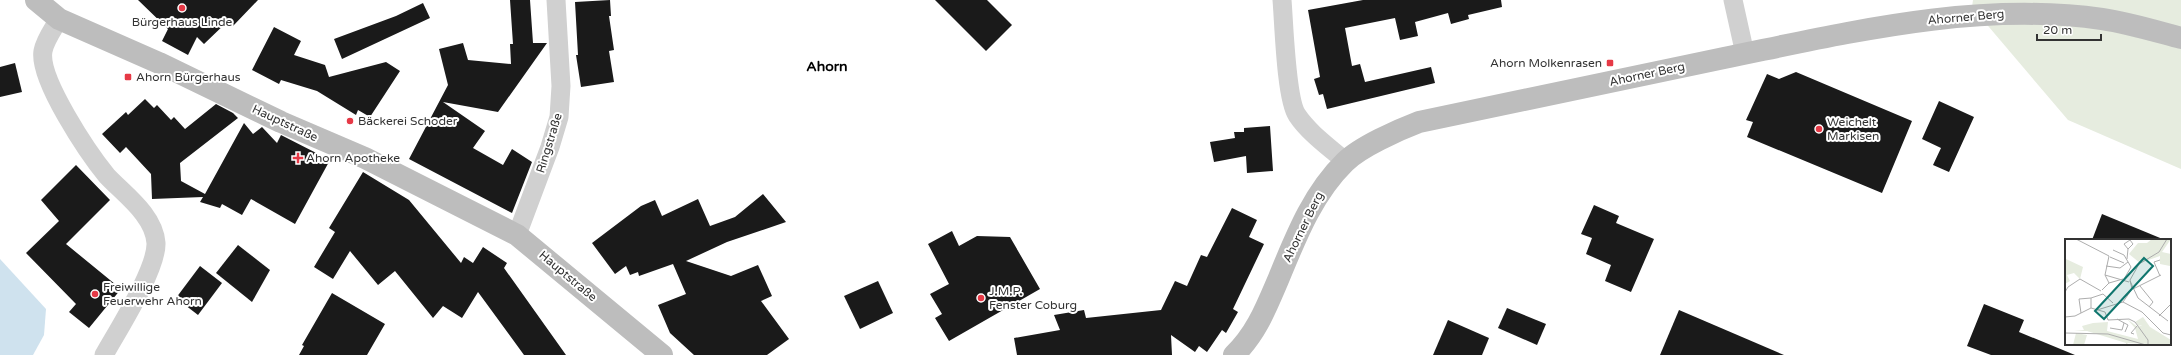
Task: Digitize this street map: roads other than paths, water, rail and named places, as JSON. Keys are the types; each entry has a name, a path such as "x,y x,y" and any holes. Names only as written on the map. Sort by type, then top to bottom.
{"street":[{"name":"Hauptstraße","path":"36,0 59,19 365,158 517,234 662,355"},
{"name":"Ringstraße","path":"517,234 550,147 559,117 561,86 556,0"},
{"path":"1282,0 1290,94 1296,113 1304,124 1345,161"},
{"path":"1733,0 1745,54"},
{"name":"Ahorner Berg","path":"1234,355 1247,343 1263,316 1304,221 1323,187 1345,161 1393,132 1419,122 1873,28 1935,19 2014,13 2055,14 2102,19 2139,26 2181,38"},
{"path":"59,19 43,52 44,64 57,98 71,126 107,175 140,210 153,229 156,242 156,250 147,275 104,355"}],"water":[{"path":"0,259 46,309 44,335 33,355 0,355"}],"place":[{"name":"Bürgerhaus Linde","path":"182,8"},
{"name":"Ahorn Molkenrasen","path":"1610,63"},
{"name":"Ahorn Bürgerhaus","path":"128,77"},
{"name":"Bäckerei Schoder","path":"350,121"},
{"name":"Weichelt Markisen","path":"1819,129"},
{"name":"Ahorn Apotheke","path":"298,158"},
{"name":"Freiwillige Feuerwehr Ahorn","path":"95,294"},
{"name":"J.M.P. Fenster Coburg","path":"981,298"}],"district":[{"name":"Ahorn","path":"827,66"}]}
